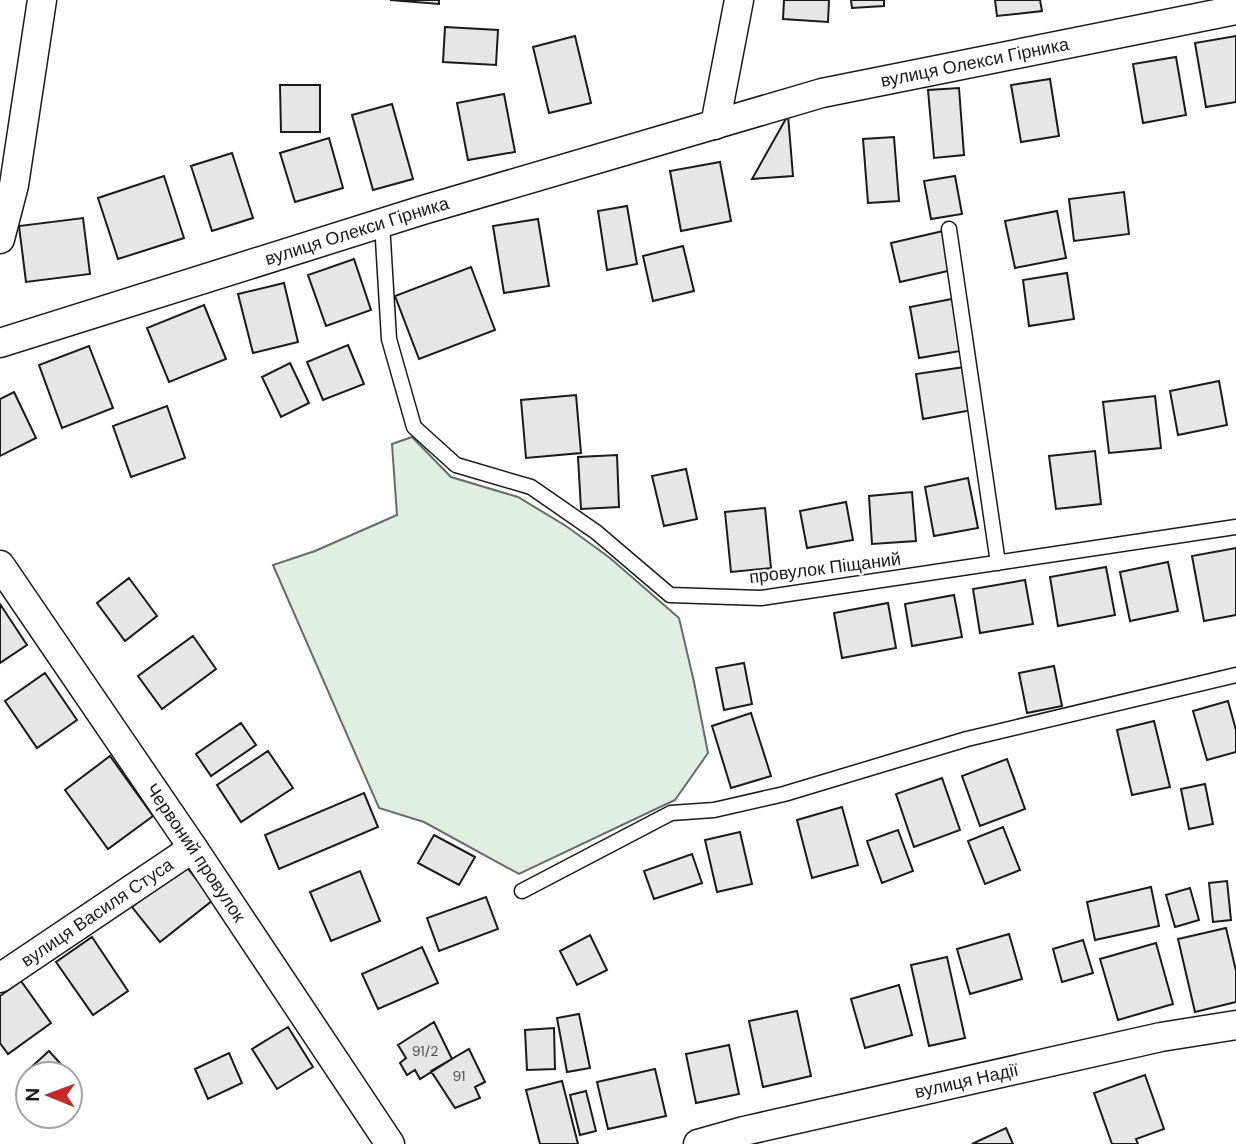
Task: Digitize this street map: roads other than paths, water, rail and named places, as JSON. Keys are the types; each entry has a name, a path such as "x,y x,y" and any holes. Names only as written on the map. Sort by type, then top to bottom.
{"street":[{"path":"0,239 14,186 42,0"},
{"path":"715,125 739,0"},
{"name":"вулиця Олекси Гірника","path":"0,343 382,223 822,93 1236,10"},
{"name":"Червоний провулок","path":"0,565 390,1144"},
{"name":"вулиця Василя Стуса","path":"0,978 193,848"},
{"name":"вулиця Надії","path":"698,1144 744,1131 1161,1037 1236,1025"}],"lane":[{"name":"провулок Піщаний","path":"382,223 389,339 414,427 456,465 531,487 596,532 670,595 761,598 1236,527"},
{"path":"949,229 998,563"},
{"path":"522,891 671,813 714,810 784,794 967,739 1236,674"}]}
